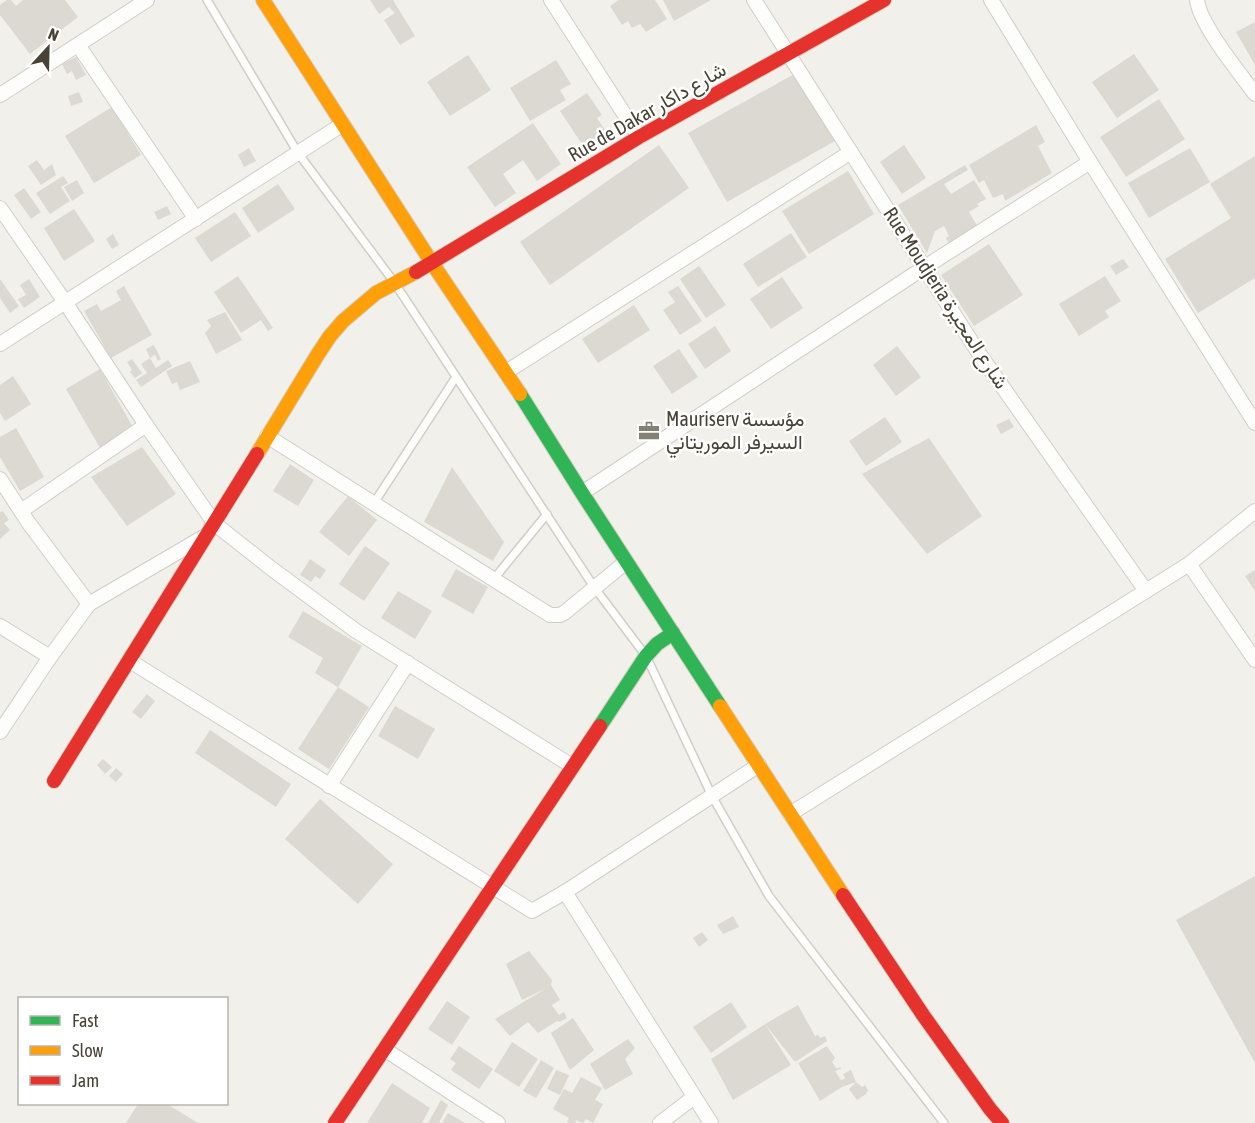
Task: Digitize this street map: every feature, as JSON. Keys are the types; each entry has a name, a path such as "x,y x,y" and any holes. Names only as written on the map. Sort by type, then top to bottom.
{"street":[{"path":"0,95 147,0"},
{"path":"262,0 432,263 506,372 790,814 923,1015 1002,1123"},
{"path":"551,0 639,137"},
{"name":"Rue Moudjeria شارع المجيرة","path":"754,0 978,352 1146,591"},
{"name":"Rue de Dakar شارع داكار","path":"54,781 330,336 359,306 394,282 432,263 639,137 884,0"},
{"path":"991,0 1255,423"},
{"path":"1197,0 1198,9 1214,36 1255,94"},
{"path":"78,45 196,219"},
{"path":"0,344 343,124"},
{"path":"506,372 851,152"},
{"path":"582,493 925,267 1090,162"},
{"path":"0,208 65,302 212,529 272,569 356,631 572,766"},
{"path":"21,511 146,425"},
{"path":"267,436 545,613 555,616 564,612 626,562"},
{"path":"0,479 88,604"},
{"path":"790,814 1189,564 1255,511"},
{"path":"0,732 88,604 212,529"},
{"path":"1189,564 1255,660"},
{"path":"0,626 50,657"},
{"path":"334,1123 646,656 657,644 673,633"},
{"path":"130,661 532,911 565,892 759,765"},
{"path":"329,786 408,663"},
{"path":"565,892 711,1123"},
{"path":"384,1049 498,1123"},
{"path":"660,1123 694,1097"}],"lane":[{"path":"207,0 298,153 394,282 594,587 646,656 712,796 769,896 944,1123"},
{"path":"374,504 456,377"},
{"path":"493,580 547,514"}],"building":[{"path":"11,0 16,6 23,0 65,0 78,17 30,54 0,15 0,5"},
{"path":"370,0 393,0 415,36 400,45 384,20 395,13 389,7 379,14"},
{"path":"619,0 655,0 667,19 646,32 640,24 632,28 628,21 622,25 610,6"},
{"path":"663,0 711,0 674,21"},
{"path":"1255,22 1255,65 1236,32"},
{"path":"1134,54 1159,90 1117,118 1092,82"},
{"path":"468,55 491,90 450,116 427,82"},
{"path":"76,57 86,75 76,80 72,71 67,74 62,64"},
{"path":"556,60 571,84 560,90 566,100 530,121 510,88"},
{"path":"796,73 835,141 727,202 688,133"},
{"path":"79,92 83,102 71,106 68,96"},
{"path":"587,93 602,115 597,118 607,133 584,147 560,111"},
{"path":"1159,99 1185,139 1126,177 1100,137"},
{"path":"112,107 141,155 94,183 65,136"},
{"path":"533,123 561,164 537,181 523,160 503,174 516,193 495,207 467,167"},
{"path":"1036,125 1045,142 1038,146 1052,173 1005,201 1003,194 993,198 984,180 979,183 969,165"},
{"path":"659,145 689,188 550,285 520,242"},
{"path":"904,145 926,178 902,194 880,162"},
{"path":"249,148 256,161 244,167 238,155"},
{"path":"1190,148 1210,182 1149,218 1128,183"},
{"path":"1255,156 1255,278 1198,313 1165,259 1231,218 1210,184"},
{"path":"37,160 44,170 52,164 56,175 41,185 28,166"},
{"path":"965,165 968,170 944,184 951,194 974,180 986,199 969,212 979,229 950,245 944,226 935,231 927,253 898,205"},
{"path":"848,171 874,214 809,254 782,211"},
{"path":"63,176 68,183 61,187 70,201 50,214 36,193"},
{"path":"77,180 84,193 72,201 64,187"},
{"path":"278,184 295,209 258,233 242,208"},
{"path":"24,188 41,212 31,219 14,195"},
{"path":"167,206 171,214 158,220 154,212"},
{"path":"74,209 95,241 64,261 44,228"},
{"path":"235,212 251,236 211,262 195,238"},
{"path":"791,233 807,257 758,287 743,264"},
{"path":"113,234 119,245 112,249 106,239"},
{"path":"989,244 1023,295 974,326 941,275"},
{"path":"1123,259 1129,267 1116,275 1110,266"},
{"path":"699,266 726,305 706,318 680,279"},
{"path":"238,276 273,328 268,331 261,320 241,333 214,292"},
{"path":"1105,276 1121,301 1105,311 1109,317 1079,336 1059,304"},
{"path":"782,277 803,308 771,329 750,299"},
{"path":"0,279 19,306 10,313 0,298"},
{"path":"29,279 40,297 24,308 18,299 26,295 20,285"},
{"path":"124,286 152,335 111,358 84,311 97,304 101,311 121,300 116,291"},
{"path":"678,286 702,321 680,335 663,310 675,302 668,292"},
{"path":"634,305 650,330 598,363 582,339"},
{"path":"225,312 242,340 216,354 205,333 211,326 207,320"},
{"path":"715,326 731,351 705,369 688,344"},
{"path":"154,345 161,359 158,361 155,355 150,358 146,349"},
{"path":"897,346 921,377 896,396 873,365"},
{"path":"679,349 698,377 672,394 653,366"},
{"path":"150,358 156,368 168,360 172,366 141,387 136,380 147,373 141,364"},
{"path":"132,359 142,373 135,378 127,362"},
{"path":"190,361 200,382 180,390 177,382 172,384 166,371"},
{"path":"100,369 134,429 100,448 66,389"},
{"path":"13,376 31,404 5,421 0,413 0,385"},
{"path":"885,417 902,442 866,466 849,441"},
{"path":"1009,419 1014,427 1001,434 996,425"},
{"path":"16,428 44,477 20,491 0,457 0,437"},
{"path":"929,438 982,516 927,554 862,474"},
{"path":"142,447 176,494 127,526 91,477"},
{"path":"290,464 314,480 298,506 273,491"},
{"path":"452,467 504,542 493,561 424,522"},
{"path":"348,496 377,520 349,556 319,532"},
{"path":"3,511 9,520 4,523 10,530 0,539 0,512"},
{"path":"365,546 390,563 364,601 339,584"},
{"path":"310,559 326,570 320,579 315,576 311,582 300,575"},
{"path":"456,569 488,587 473,614 441,596"},
{"path":"1255,570 1255,591 1245,576"},
{"path":"398,591 432,611 415,639 381,618"},
{"path":"303,611 362,646 338,687 315,673 323,658 288,637"},
{"path":"338,687 369,707 329,769 298,749"},
{"path":"147,694 155,701 141,719 132,712"},
{"path":"395,706 435,729 418,759 378,736"},
{"path":"210,730 291,784 276,807 195,753"},
{"path":"103,759 112,767 105,774 97,765"},
{"path":"116,768 123,774 116,782 109,776"},
{"path":"320,799 393,864 358,904 285,839"},
{"path":"1255,876 1255,1063 1176,920"},
{"path":"733,916 739,927 723,934 717,925"},
{"path":"702,932 708,940 699,947 693,938"},
{"path":"529,951 552,980 551,985 560,1000 552,1005 559,1015 564,1012 567,1018 560,1022 557,1021 538,1033 528,1022 510,1036 495,1019 545,989 522,1000 506,964"},
{"path":"447,1001 470,1017 452,1045 428,1029"},
{"path":"731,1002 747,1027 711,1053 693,1027"},
{"path":"798,1005 815,1036 818,1035 820,1038 825,1036 827,1041 795,1062 765,1024"},
{"path":"573,1018 594,1050 570,1070 551,1033"},
{"path":"765,1024 791,1065 733,1100 711,1059"},
{"path":"628,1039 635,1048 625,1059 633,1074 605,1090 590,1064"},
{"path":"512,1042 538,1059 519,1087 494,1071"},
{"path":"459,1046 493,1069 479,1089 451,1070 456,1063 450,1059"},
{"path":"827,1046 835,1058 832,1062 837,1069 840,1067 841,1069 835,1071 841,1080 845,1079 843,1074 851,1070 856,1082 842,1087 820,1101 798,1063"},
{"path":"541,1060 554,1068 536,1098 523,1091"},
{"path":"556,1070 569,1075 560,1095 547,1089"},
{"path":"581,1077 602,1088 595,1100 603,1104 593,1123 586,1119 583,1123 576,1120 575,1123 568,1123 569,1118 553,1109 564,1089 572,1093"},
{"path":"856,1082 862,1087 865,1085 868,1090 857,1100 849,1089"},
{"path":"392,1083 430,1108 422,1123 367,1123"},
{"path":"441,1100 448,1105 439,1123 428,1123"},
{"path":"137,1105 169,1105 198,1123 126,1123"},
{"path":"448,1113 465,1123 442,1123"}],"traffic: fast":[{"path":"520,394 720,706"},
{"path":"600,726 646,656 657,644 673,633"}],"traffic: slow":[{"path":"263,0 432,263 520,394"},
{"path":"257,454 318,354 343,321 376,293 416,272"},
{"path":"720,706 843,895"}],"traffic: jam":[{"path":"416,272 639,137 884,0"},
{"path":"54,781 257,454"},
{"path":"335,1123 600,726"},
{"path":"843,895 923,1015 1002,1123"}],"place":[{"name":"Mauriserv مؤسسة السيرفر الموريتاني","path":"649,431"}]}
